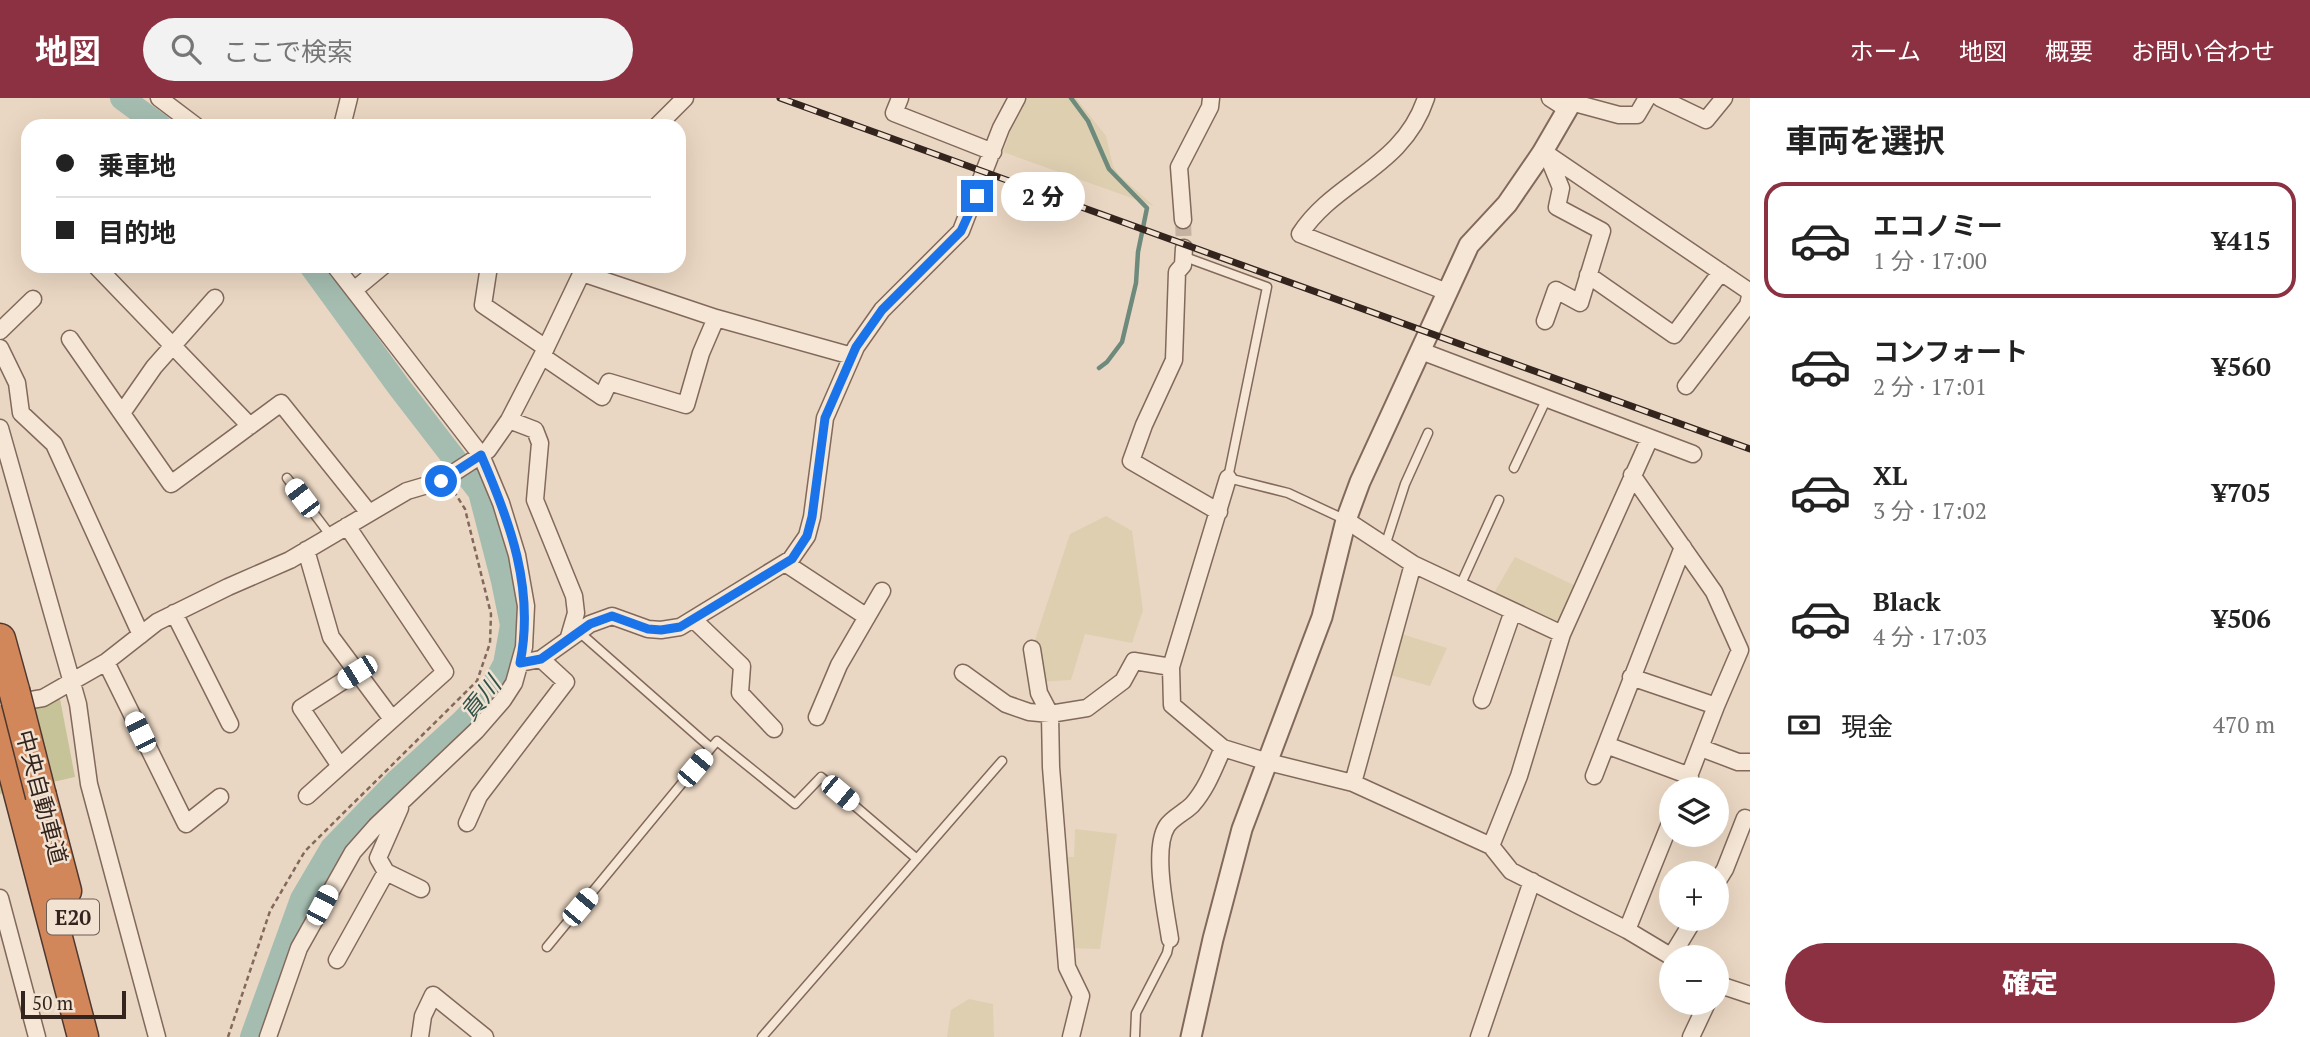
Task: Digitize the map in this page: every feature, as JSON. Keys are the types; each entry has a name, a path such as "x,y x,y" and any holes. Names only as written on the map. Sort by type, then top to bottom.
{"highway":[{"name":"中央自動車道","path":"0,639 7,698 83,1037"},
{"name":"中央自動車道","path":"0,720 31,799 104,1037"}],"street":[{"path":"159,98 187,119"},
{"path":"344,119 349,98"},
{"path":"664,119 685,98"},
{"path":"900,98 894,113 993,152"},
{"path":"520,663 541,659 573,634 612,616 648,629 680,627 792,559 807,536 812,517 825,418 852,356 882,310 961,231 1002,128 1017,98"},
{"path":"1183,220 1179,167 1210,107 1211,98"},
{"path":"1426,98 1420,116 1408,135 1376,167 1310,218 1300,234 1447,292"},
{"path":"1550,98 1619,116 1637,115 1647,98"},
{"path":"1660,98 1706,120 1724,98"},
{"path":"1191,1037 1242,829 1322,617 1346,520 1360,482 1469,245 1507,204 1545,154 1571,103"},
{"path":"1545,154 1750,294 1748,305 1686,386"},
{"path":"1545,154 1561,188 1557,207 1602,231 1580,303 1556,290 1545,321"},
{"path":"1184,252 1182,265 1177,272 1174,360 1144,425 1131,461 1219,512"},
{"path":"1588,275 1674,335 1721,272"},
{"path":"103,273 250,426"},
{"path":"268,1037 299,948 353,852 476,731 514,683 520,663 526,606 517,555 501,503 478,457 341,273"},
{"path":"354,290 375,273"},
{"path":"488,273 483,305 601,397 609,382 686,404 701,353 716,318"},
{"path":"7,698 43,698 106,663 158,622 174,613 290,560 408,491 450,475 478,457 499,435 509,419 582,273"},
{"path":"591,273 716,318 852,356"},
{"path":"121,412 154,367 215,298"},
{"path":"0,331 33,299"},
{"path":"70,339 172,484 281,402 369,513"},
{"path":"0,348 17,383 21,413 54,444 141,635"},
{"path":"1422,351 1693,454"},
{"path":"509,419 535,430 540,443 535,500 574,596 576,613 573,634"},
{"path":"0,428 78,704 89,784 157,1037"},
{"path":"1491,846 1519,776 1562,634 1650,438"},
{"path":"1632,475 1714,593 1740,650 1689,777"},
{"path":"1228,478 1171,667 1172,705 1223,748 1353,783 1491,846 1511,871 1659,949"},
{"path":"1346,520 1413,564 1562,634"},
{"path":"307,796 445,672 347,526"},
{"path":"1594,776 1683,547"},
{"path":"306,550 331,636 392,719"},
{"path":"785,563 867,617"},
{"path":"1353,783 1413,564"},
{"path":"817,717 839,665 882,591"},
{"path":"1482,700 1513,611"},
{"path":"174,613 230,724"},
{"path":"693,619 742,666 740,693 774,729"},
{"path":"1032,649 1039,694 1050,714 1051,767 1067,967 1081,996 1071,1037"},
{"path":"467,823 479,796 566,682 541,659"},
{"path":"963,673 1006,704 1029,712 1050,714 1087,708 1123,681 1134,662 1171,667"},
{"path":"106,663 186,824 220,797"},
{"path":"340,766 301,708 357,672"},
{"path":"1631,677 1716,706"},
{"path":"1606,745 1676,777"},
{"path":"1170,939 1161,875 1164,836 1167,826 1191,806 1205,789 1223,748"},
{"path":"1700,748 1738,762 1750,761"},
{"path":"404,799 378,858 386,872 421,889"},
{"path":"1728,861 1745,818"},
{"path":"1627,930 1661,847"},
{"path":"337,960 386,872"},
{"path":"1479,1037 1532,881"},
{"path":"0,898 37,1037"},
{"path":"1729,988 1750,995"},
{"path":"420,1037 423,1016 433,995 485,1037"},
{"path":"1691,1037 1701,1015"}],"lane":[{"path":"1184,252 1267,287 1228,478 1288,492 1346,520"},
{"path":"1514,468 1547,398"},
{"path":"1385,546 1405,484 1429,433"},
{"path":"287,478 331,536"},
{"path":"1460,586 1499,500"},
{"path":"573,634 711,748"},
{"path":"547,947 718,741 794,804 821,777 917,859"},
{"path":"762,1037 1002,761"},
{"path":"1135,1037 1136,1013 1167,953 1170,939"}],"path":[{"path":"228,1037 270,911 305,851 477,681 490,643 491,614 465,509 450,475"}],"shaded area":[{"path":"1027,98 1076,98 1106,136 1113,166 1119,175 1154,206 1003,152 1019,108"},
{"path":"1106,516 1132,531 1143,610 1132,643 1085,634 1071,680 1037,682 1032,649 1070,534"},
{"path":"1515,557 1582,589 1562,634 1490,600"},
{"path":"1395,632 1447,648 1430,686 1383,673"},
{"path":"60,699 75,777 0,794 0,714"},
{"path":"1075,829 1117,834 1100,949 1066,948 1058,857 1074,857"},
{"path":"969,999 993,1004 994,1037 947,1037 951,1010"}],"waterway":[{"name":"貢川","path":"122,98 150,119"},
{"path":"1071,98 1088,121 1109,169 1147,208 1138,252 1136,283 1122,342 1099,368"},
{"name":"貢川","path":"252,1037 302,899 332,848 396,782 487,697 505,664 512,625 480,492 316,273"}],"tunnel":[{"path":"1183,220 1184,248"}],"railway":[{"path":"780,98 1750,449"}],"route":[{"path":"441,481 481,455 501,503 517,555 526,606 524,648 520,663 541,659 590,624 612,616 648,629 680,627 792,559 807,536 812,517 825,418 856,347 882,310 961,231 977,196"}]}
